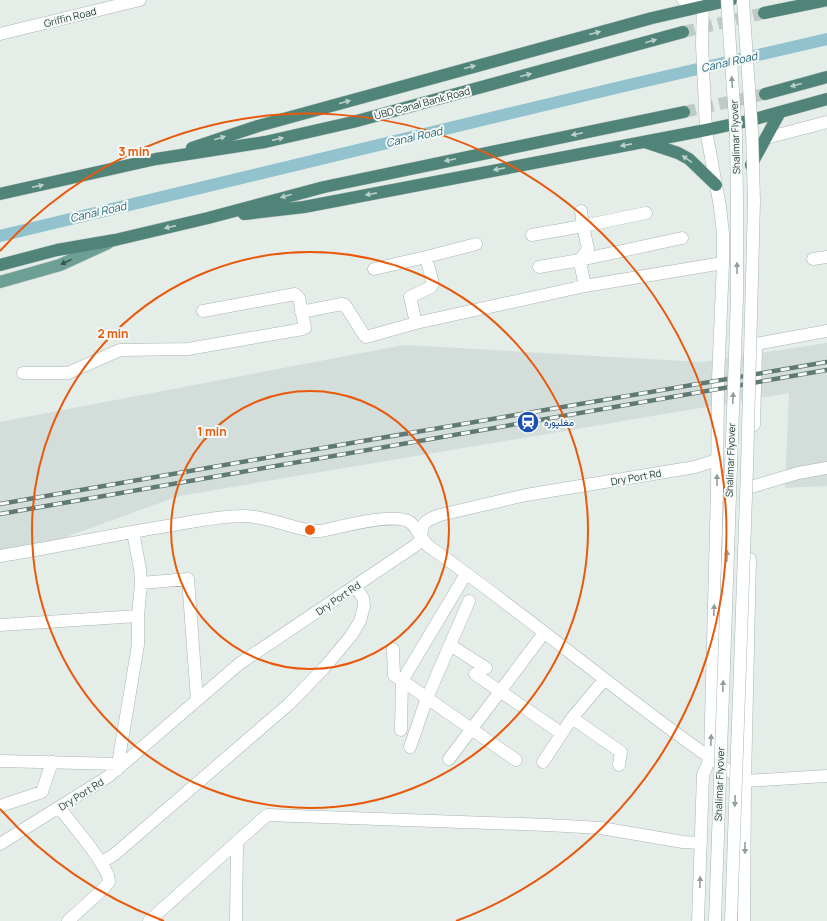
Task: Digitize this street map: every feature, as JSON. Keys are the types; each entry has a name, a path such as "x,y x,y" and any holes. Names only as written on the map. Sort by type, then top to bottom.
{"highway":[{"path":"0,194 156,159 272,122 702,3 731,0"},
{"path":"764,13 827,0"},
{"name":"UBD Canal Bank Road","path":"156,159 265,142 353,122 683,32"},
{"path":"765,94 827,77"},
{"path":"208,218 304,207 706,130 748,121 827,99"},
{"path":"0,265 56,250 115,240 208,218 324,187 684,112"},
{"path":"750,167 780,112"},
{"path":"644,141 689,158 716,185"}],"main road":[{"path":"0,282 60,265 115,240"}],"street":[{"name":"Griffin Road","path":"0,34 140,0"},
{"path":"683,0 702,3 702,44 706,130 720,207 723,234 718,372 710,758 703,775 698,921"},
{"name":"Shalimar Flyover","path":"715,921 737,297 736,135 727,0"},
{"path":"744,0 756,344 751,487 745,781 744,921"},
{"name":"Shalimar Flyover","path":"731,921 748,453 754,202 752,132 744,0"},
{"path":"766,138 827,122"},
{"path":"581,211 588,249 580,260 585,286"},
{"path":"532,235 646,213"},
{"path":"539,267 580,260 682,238"},
{"path":"374,269 476,244"},
{"path":"416,323 410,297 431,287 433,284 426,257"},
{"path":"813,259 827,257"},
{"path":"302,312 342,304 345,305 366,337 416,323 585,286 723,263"},
{"path":"23,373 68,373 120,350 188,349 305,328 299,298 295,294 203,311"},
{"path":"756,344 827,331"},
{"path":"718,372 756,370"},
{"name":"Dry Port Rd","path":"0,844 59,807 118,767 239,664 416,545 421,536 422,527 426,520 440,515 526,495 695,467 717,460"},
{"path":"751,487 798,473 827,468"},
{"path":"0,556 218,518 244,516 263,518 314,531 372,520 401,519 410,523 431,548 604,680 710,758 745,781 827,776"},
{"path":"0,761 52,762 118,767 138,646 138,616 141,583 133,532"},
{"path":"401,730 402,681 466,574"},
{"path":"141,583 188,579 198,700"},
{"path":"101,863 115,854 289,704 324,668 351,636 360,621 364,606 363,598 355,586"},
{"path":"410,746 427,698 469,601"},
{"path":"0,625 138,616"},
{"path":"449,759 544,633"},
{"path":"450,645 481,671 500,690 561,734"},
{"path":"393,649 394,676 516,760"},
{"path":"542,762 572,718 604,680"},
{"path":"572,718 621,752 619,765"},
{"path":"0,806 42,792 52,762"},
{"path":"59,807 92,848 108,875 109,882 68,921"},
{"path":"149,921 267,816 601,828 683,842 701,843"},
{"path":"236,921 237,842"}],"shaded area":[{"path":"827,343 827,486 785,488 789,393 179,496 16,555 0,557 0,422 404,345 701,362"}],"waterway":[{"name":"Canal Road","path":"0,236 620,87 827,39"}],"tunnel":[{"path":"683,32 764,13"},
{"path":"684,112 765,94"}],"railway":[{"path":"0,504 827,362"},
{"path":"0,514 827,370"}],"place":[{"name":"مغلپورہ","path":"528,422"}]}
